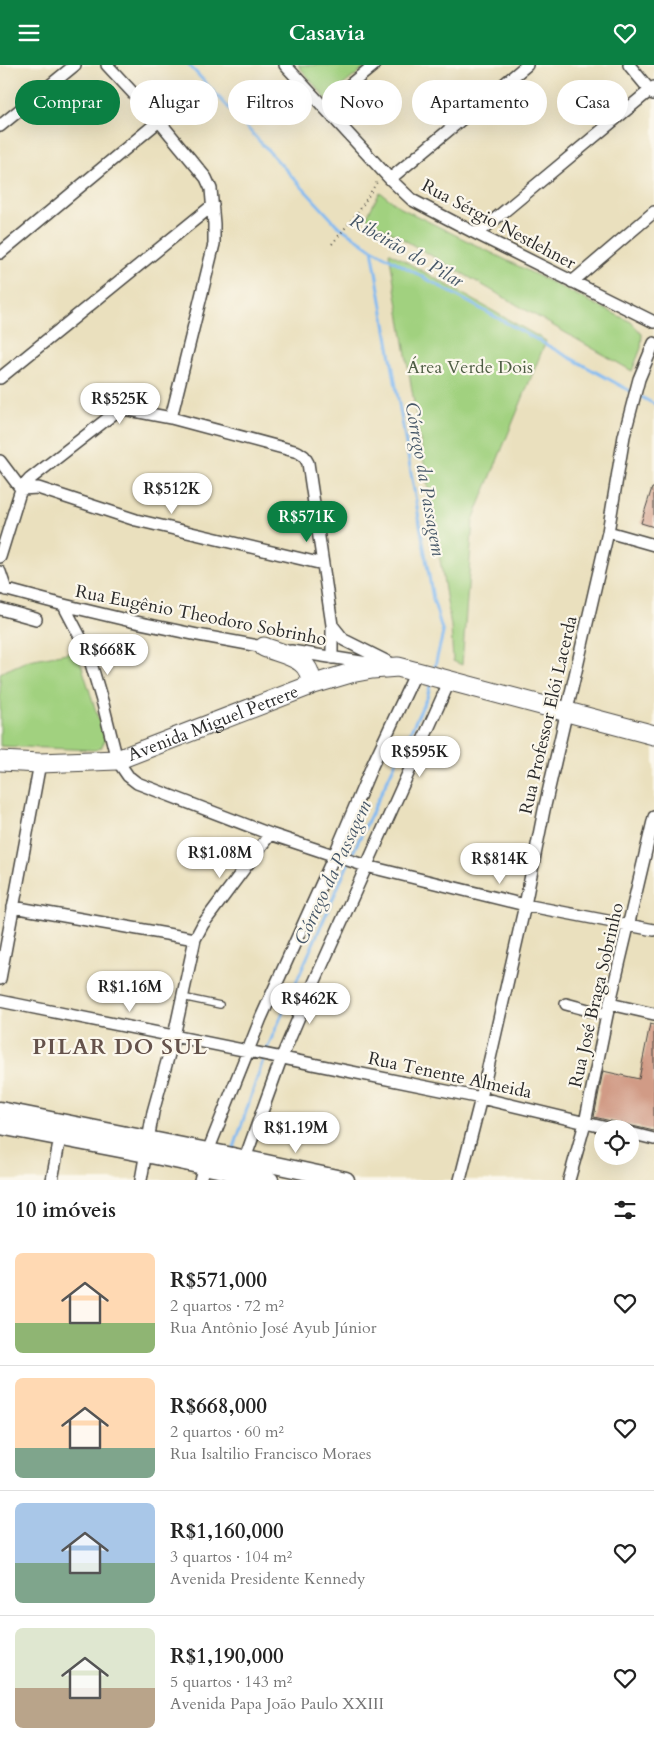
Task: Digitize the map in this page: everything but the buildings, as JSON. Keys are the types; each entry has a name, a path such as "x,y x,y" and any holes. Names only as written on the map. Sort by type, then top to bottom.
{"main road":[{"path":"264,647 300,661 307,666 311,677 310,685"},
{"name":"Avenida Miguel Petrere","path":"0,761 40,763 117,760 310,685 351,673 398,667 654,735"},
{"path":"0,1110 148,1146 270,1180"},
{"path":"0,1126 60,1138 148,1146"},
{"path":"225,1166 346,1180"}],"street":[{"path":"0,126 74,65"},
{"path":"107,65 130,90"},
{"name":"Rua Sérgio Nestlehner","path":"286,65 322,104"},
{"path":"356,80 374,65"},
{"path":"386,175 526,65"},
{"path":"477,234 653,91 629,65"},
{"path":"0,253 154,125"},
{"path":"162,125 206,177 211,189 213,205 214,244 171,418"},
{"name":"Rua Sérgio Nestlehner","path":"341,125 386,175 412,200 654,322"},
{"path":"0,378 213,205"},
{"path":"572,282 654,212"},
{"name":"Rua Professor Elói Lacerda","path":"460,1180 481,1098 525,905 544,810 608,532 624,436 639,379 654,343"},
{"path":"0,557 21,489 30,479 116,411 124,409 171,418 298,452 304,456 308,463 332,625 332,658"},
{"path":"0,461 21,489"},
{"path":"21,489 38,488 136,519 323,564"},
{"path":"608,532 654,545"},
{"path":"0,572 3,589"},
{"name":"Rua Eugênio Theodoro Sobrinho","path":"3,589 64,606 233,642 398,667"},
{"path":"64,606 78,630 86,650 103,703 117,760 128,776 137,783 270,834 362,865 525,905 654,930"},
{"path":"0,609 36,619"},
{"path":"332,625 344,640 398,667"},
{"path":"225,1166 252,1052 277,979 338,857 372,766 420,672"},
{"path":"225,1166 278,1058 446,679"},
{"path":"0,979 40,763"},
{"name":"Rua José Braga Sobrinho","path":"569,1180 585,1123 654,817"},
{"path":"141,1180 155,1105 174,1035 195,939 203,924 270,834"},
{"path":"13,907 195,939"},
{"name":"Rua Tenente Almeida","path":"0,1001 481,1098 594,1125"},
{"path":"566,1004 654,1014"},
{"path":"639,1135 654,1139"},
{"path":"52,1180 60,1138"}],"lane":[{"path":"182,997 220,1005"}],"path":[{"path":"332,244 386,175"}],"green space":[{"path":"298,65 368,65 349,80 322,80 322,94"},
{"path":"380,192 401,208 631,322 642,334 641,348 632,371 366,218"},
{"name":"Área Verde Dois","path":"389,252 546,341 473,520 462,665 453,661 451,626"},
{"path":"77,651 105,740 101,748 95,750 0,746 0,673 29,660"}],"waterway":[{"name":"Ribeirão do Pilar","path":"189,65 337,225 372,249 654,404"},
{"name":"Córrego da Passagem","path":"372,249 433,599 443,633 434,670"},
{"name":"Córrego da Passagem","path":"266,1051 356,846 427,697 431,683"},
{"name":"Córrego da Passagem","path":"233,1151 264,1057"}],"district":[{"name":"PILAR DO SUL","path":"120,1046"}]}
